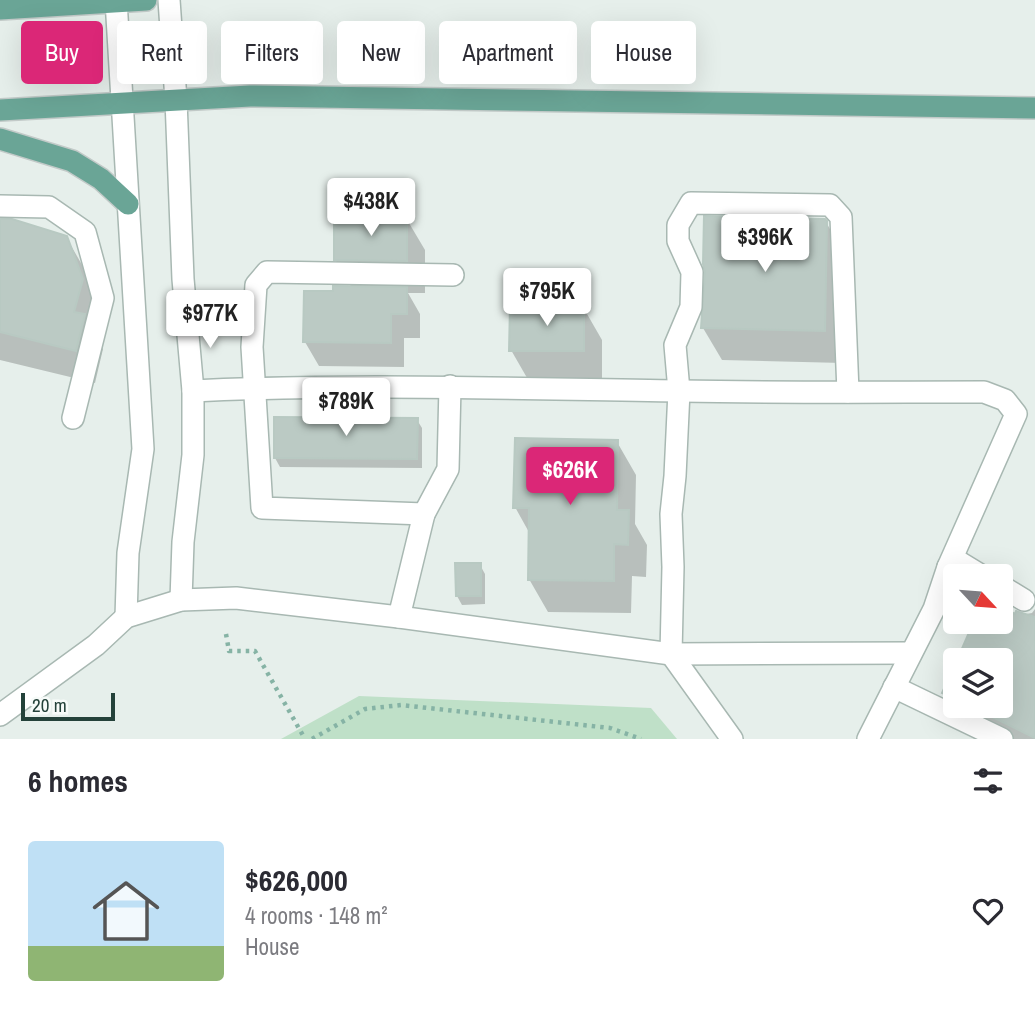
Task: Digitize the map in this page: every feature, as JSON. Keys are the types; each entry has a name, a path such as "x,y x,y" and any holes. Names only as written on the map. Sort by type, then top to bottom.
{"main road":[{"path":"0,9 146,0"},
{"path":"0,110 250,96 1035,107"},
{"path":"0,139 72,161 101,179 128,204"}],"street":[{"path":"169,0 192,391 193,455 183,542 181,600"},
{"path":"116,1 143,449 128,554 126,617"},
{"path":"732,739 671,654 671,514 679,391 675,345 691,307 692,272 678,241 678,225 691,203 830,205 841,217 848,392"},
{"path":"0,206 49,207 85,232 103,298 73,418"},
{"path":"424,514 262,509 252,346 256,285 267,272 453,275"},
{"path":"192,391 450,386 679,391 984,392 1005,400 1016,414 949,564"},
{"path":"399,617 424,514 448,469 450,386"},
{"path":"869,739 934,609 943,582"},
{"path":"1013,593 1024,600"},
{"path":"0,715 96,645 126,617 181,600 236,598 671,654 911,653"},
{"path":"894,687 1002,739"}],"path":[{"path":"226,635 229,651 255,651 305,739"},
{"path":"312,739 365,709 401,705 610,728 640,739"}],"green space":[{"path":"359,696 651,708 677,739 281,739"}],"building":[{"path":"334,216 407,216 407,261 334,260"},
{"path":"704,216 825,219 825,331 701,328 705,272"},
{"path":"0,219 12,219 67,236 83,279 74,312 85,314 76,351 0,332"},
{"path":"333,286 407,287 407,314 391,314 391,343 303,342 304,291 333,291"},
{"path":"510,305 584,306 584,351 509,351"},
{"path":"274,417 418,418 417,459 274,458"},
{"path":"515,438 618,440 617,510 629,510 628,545 614,544 614,581 528,580 529,508 513,508"},
{"path":"455,563 481,563 481,596 456,596"},
{"path":"1016,611 1035,617 1035,738 994,718 1013,718 1013,648 962,648 968,634 1013,634 1013,613"}]}
